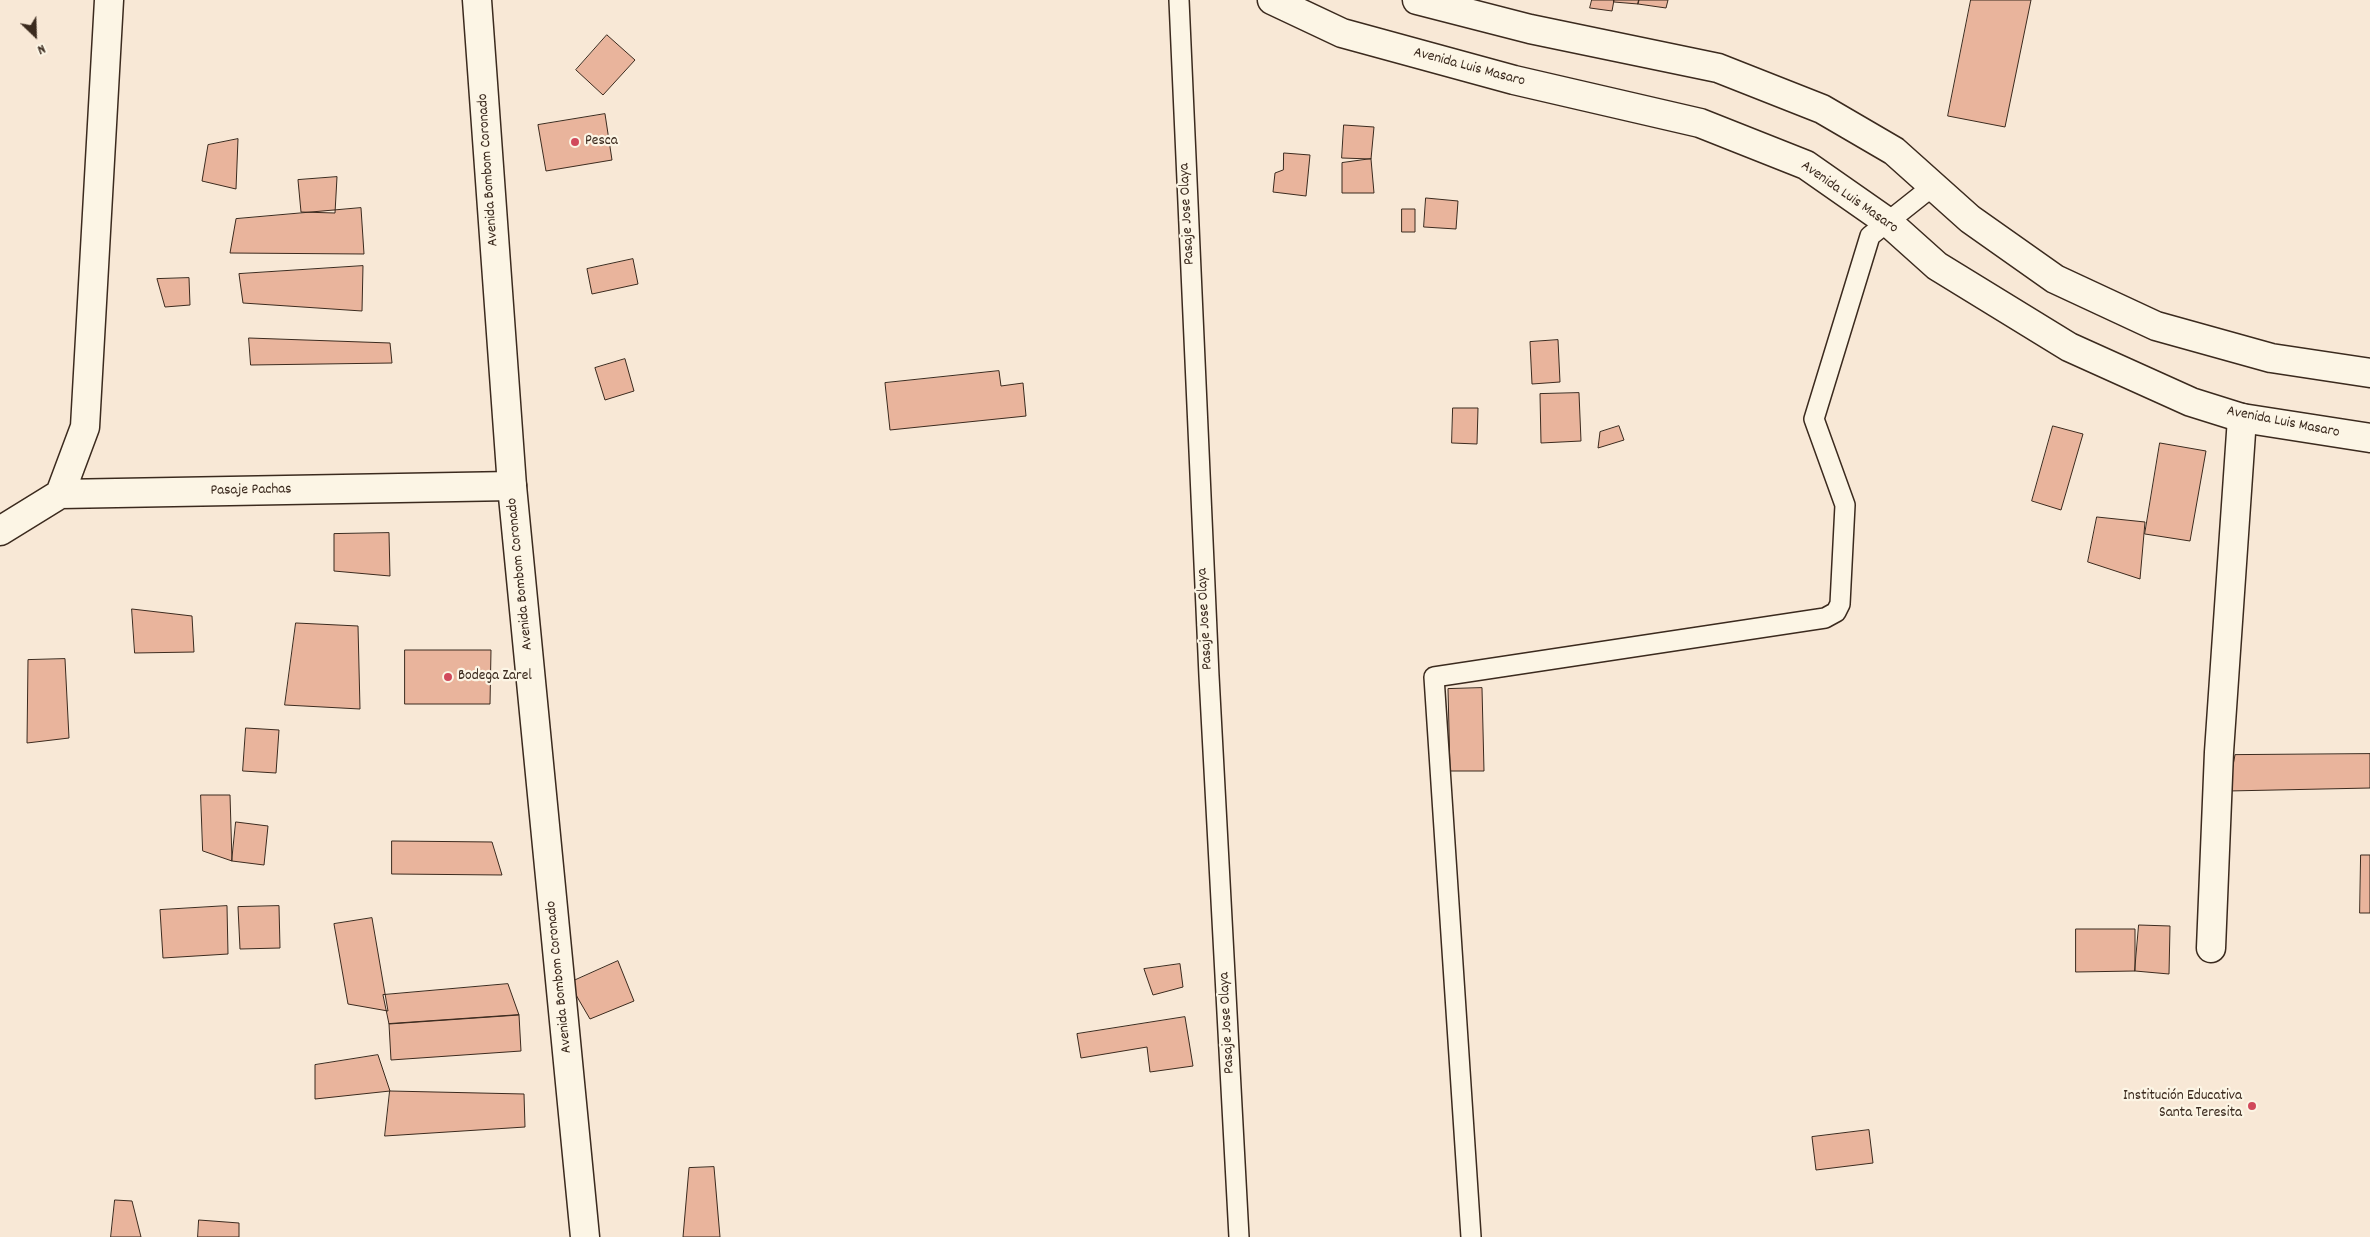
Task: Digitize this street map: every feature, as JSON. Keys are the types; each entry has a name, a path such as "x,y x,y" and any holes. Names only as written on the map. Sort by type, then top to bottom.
{"street":[{"path":"0,531 60,494 86,427 109,0"},
{"name":"Avenida Bombom Coronado","path":"477,0 512,486 586,1237"},
{"name":"Avenida Luis Masaro","path":"1272,0 1342,33 1514,80 1700,123 1806,165 1889,223 1938,266 2069,347 2191,402 2242,418 2370,438"},
{"path":"1417,0 1530,29 1718,68 1822,110 1894,151 1970,219 2055,279 2156,326 2271,358 2370,373"},
{"path":"2211,948 2219,752 2242,418"},
{"name":"Pasaje Pachas","path":"60,494 512,486"}],"lane":[{"name":"Pasaje Jose Olaya","path":"1179,0 1208,666 1239,1237"},
{"path":"1471,1237 1434,677 1825,618 1836,612 1840,604 1845,505 1814,419 1870,236 1889,223 1933,186"}],"building":[{"path":"1592,0 1614,0 1612,11 1590,8"},
{"path":"1614,0 1639,0 1638,4 1614,2"},
{"path":"1639,0 1668,0 1666,8 1638,4"},
{"path":"1971,0 2031,0 2005,127 1948,116"},
{"name":"Pesca","path":"607,35 635,60 603,95 576,70"},
{"name":"Pesca","path":"605,114 612,160 546,171 538,125"},
{"path":"1344,125 1374,127 1371,159 1342,158"},
{"path":"238,139 236,189 202,181 208,145"},
{"path":"1284,153 1310,155 1306,196 1273,192 1275,173 1283,170"},
{"path":"1371,159 1374,193 1342,193 1342,163"},
{"path":"337,177 335,213 301,212 298,180"},
{"path":"1426,198 1458,201 1456,229 1424,227"},
{"path":"361,208 364,254 230,253 236,219"},
{"path":"1402,209 1415,209 1415,232 1402,232"},
{"path":"633,259 638,284 592,294 587,269"},
{"path":"363,266 362,311 243,303 239,274"},
{"path":"189,278 190,305 165,307 157,279"},
{"path":"249,338 390,343 392,363 251,365"},
{"path":"1558,340 1560,382 1532,384 1530,342"},
{"path":"625,359 634,391 605,400 595,368"},
{"path":"999,371 1001,386 1023,383 1026,416 890,430 885,383"},
{"path":"1579,393 1581,441 1541,443 1540,394"},
{"path":"1453,408 1478,408 1477,444 1452,443"},
{"path":"1619,426 1624,440 1598,448 1600,432"},
{"path":"2053,426 2083,434 2061,510 2032,501"},
{"path":"2160,443 2206,451 2190,541 2145,534"},
{"path":"2097,517 2145,522 2140,579 2088,562"},
{"path":"389,533 390,576 334,571 334,534"},
{"path":"132,609 192,616 194,652 135,653"},
{"path":"296,623 358,626 360,709 285,705"},
{"name":"Bodega Zarel","path":"405,650 491,650 490,704 405,704"},
{"path":"65,659 69,738 27,743 28,660"},
{"path":"1482,688 1484,771 1450,771 1448,689"},
{"path":"246,728 279,730 276,773 243,771"},
{"path":"2370,754 2370,788 2228,791 2235,755"},
{"path":"201,795 230,795 232,861 203,851"},
{"path":"236,822 268,826 264,865 232,861"},
{"path":"392,841 492,842 502,875 392,874"},
{"path":"2361,855 2370,855 2370,913 2360,913"},
{"path":"227,906 228,954 163,958 160,910"},
{"path":"279,906 280,948 240,949 238,907"},
{"path":"372,918 388,1011 348,1004 334,924"},
{"path":"2139,925 2170,926 2169,974 2135,971"},
{"path":"2076,929 2135,929 2135,971 2076,972"},
{"path":"618,961 634,1001 590,1019 569,983"},
{"path":"1180,964 1183,987 1153,995 1144,969"},
{"path":"508,984 519,1015 389,1024 383,995"},
{"path":"519,1015 521,1051 391,1060 389,1024"},
{"path":"1185,1017 1193,1066 1150,1072 1147,1047 1081,1058 1077,1034"},
{"path":"378,1055 390,1091 315,1099 315,1065"},
{"path":"390,1091 524,1094 525,1127 385,1136"},
{"path":"1869,1130 1873,1163 1816,1170 1812,1137"},
{"path":"714,1167 720,1237 683,1237 689,1168"},
{"path":"115,1200 132,1201 141,1237 111,1237"},
{"path":"199,1220 239,1223 239,1237 198,1237"}],"place":[{"name":"Pesca","path":"575,142"},
{"name":"Bodega Zarel","path":"448,677"},
{"name":"Institución Educativa Santa Teresita","path":"2252,1106"}]}
